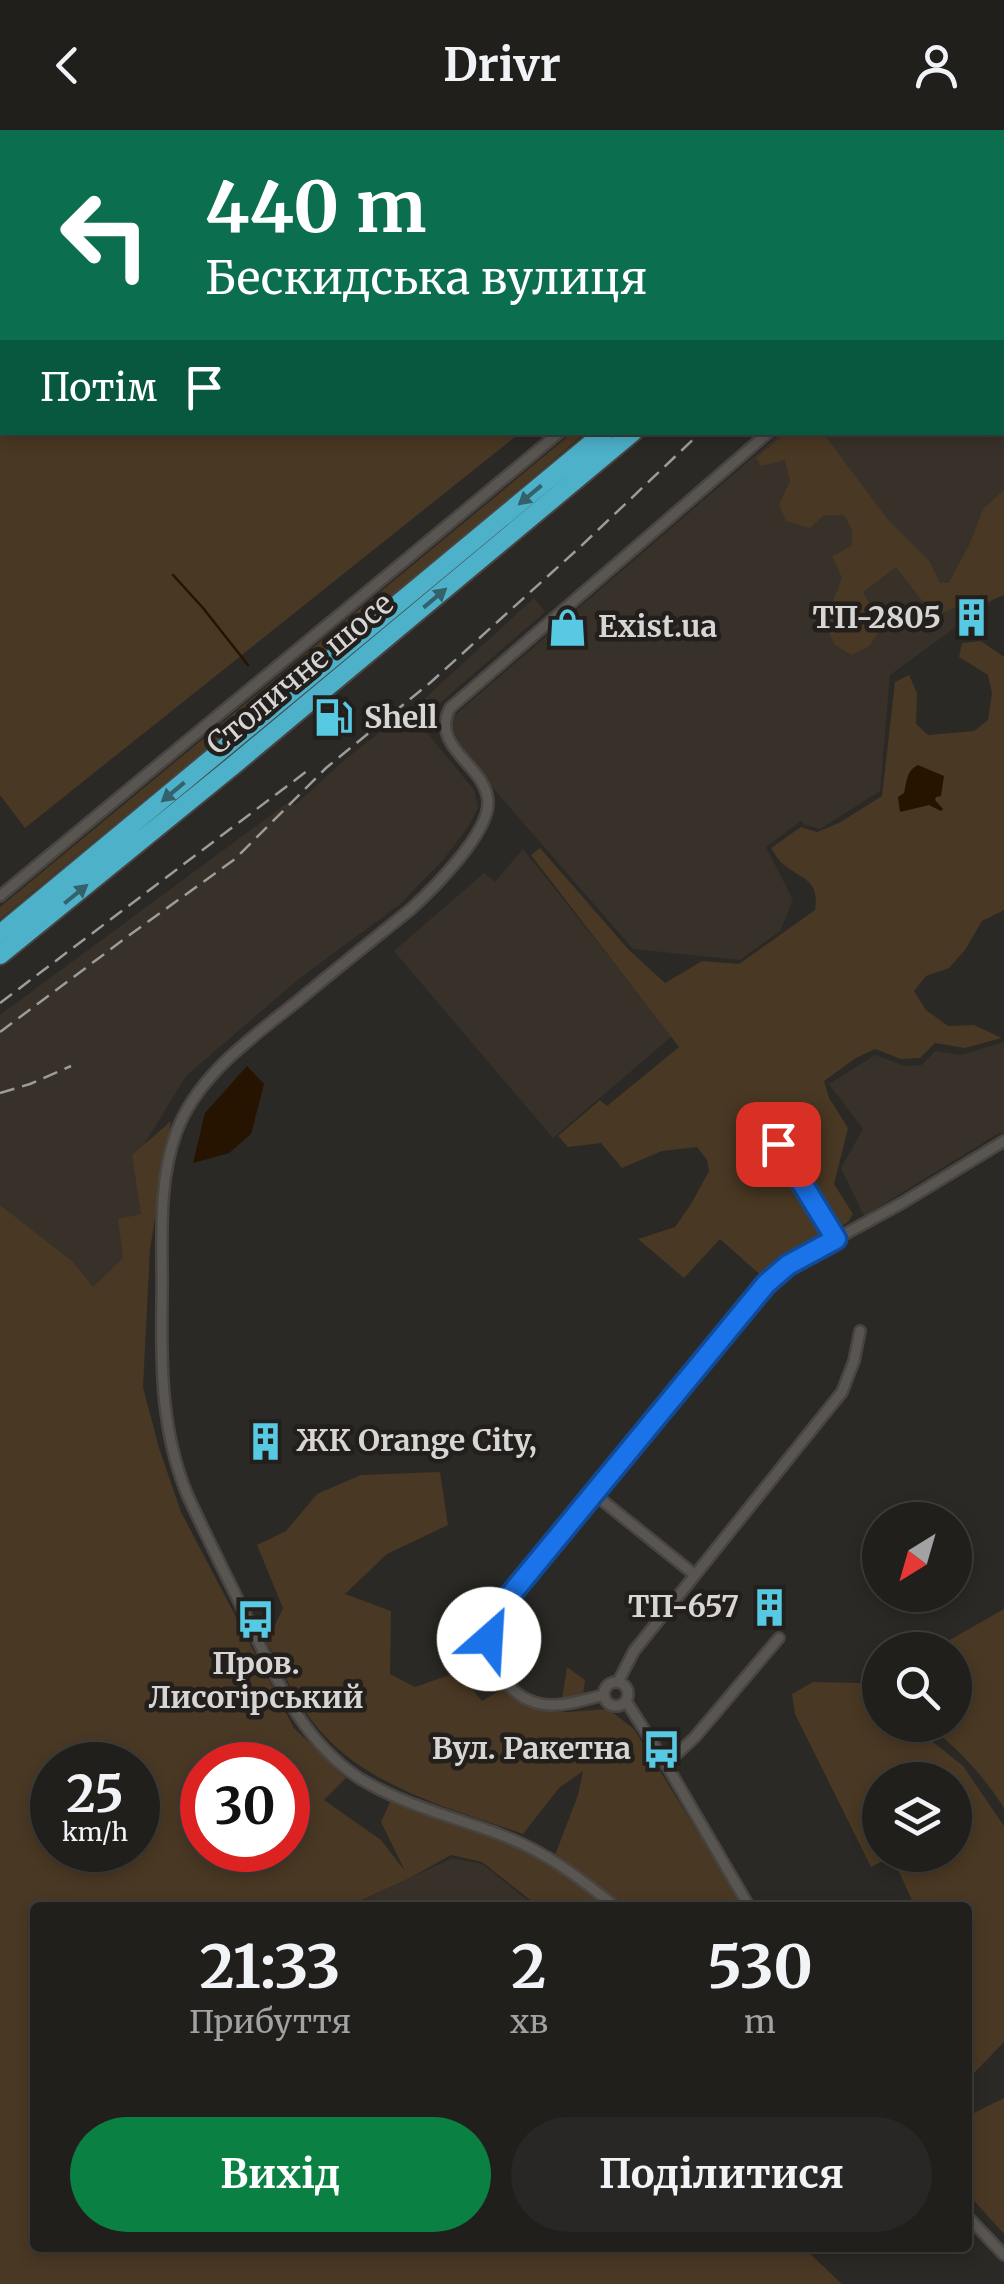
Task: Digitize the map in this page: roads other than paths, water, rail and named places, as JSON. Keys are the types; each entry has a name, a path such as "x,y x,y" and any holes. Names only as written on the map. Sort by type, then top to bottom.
{"highway":[{"name":"Столичне шосе","path":"0,934 601,435"},
{"name":"Столичне шосе","path":"0,955 629,435"}],"street":[{"name":"Столичне шосе","path":"0,896 556,435"},
{"path":"609,1902 574,1874 523,1844 375,1787 342,1766 314,1739 290,1706 191,1503 164,1416 160,1355 164,1193 176,1132 199,1090 247,1042 411,908 478,832 488,805 486,791 448,740 446,714 766,435"},
{"path":"604,1695 552,1705 530,1701 506,1684 498,1673 489,1639 497,1613 507,1599 766,1284 788,1265 1004,1141"},
{"path":"778,1144 836,1239"},
{"path":"604,1695 608,1685 618,1682 634,1651 842,1392 860,1332"},
{"path":"593,1493 695,1574"},
{"path":"666,1764 695,1737 779,1638"},
{"path":"604,1695 612,1705 626,1701 626,1688 618,1682"},
{"path":"626,1701 746,1902"},
{"path":"972,2221 1004,2255"}],"waterway":[{"path":"173,575 248,665"}],"railway":[{"path":"0,1032 235,859 326,768 431,682 698,435"},
{"path":"0,1003 311,768"},
{"path":"0,1093 71,1066"}],"place":[{"name":"ТП-2805","path":"971,618"},
{"name":"Exist.ua","path":"568,627"},
{"name":"Shell","path":"334,718"},
{"name":"ЖК Orange City,","path":"266,1441"},
{"name":"ТП-657","path":"769,1607"},
{"name":"Пров. Лисогірський","path":"256,1620"},
{"name":"Вул. Ракетна","path":"661,1749"}]}
